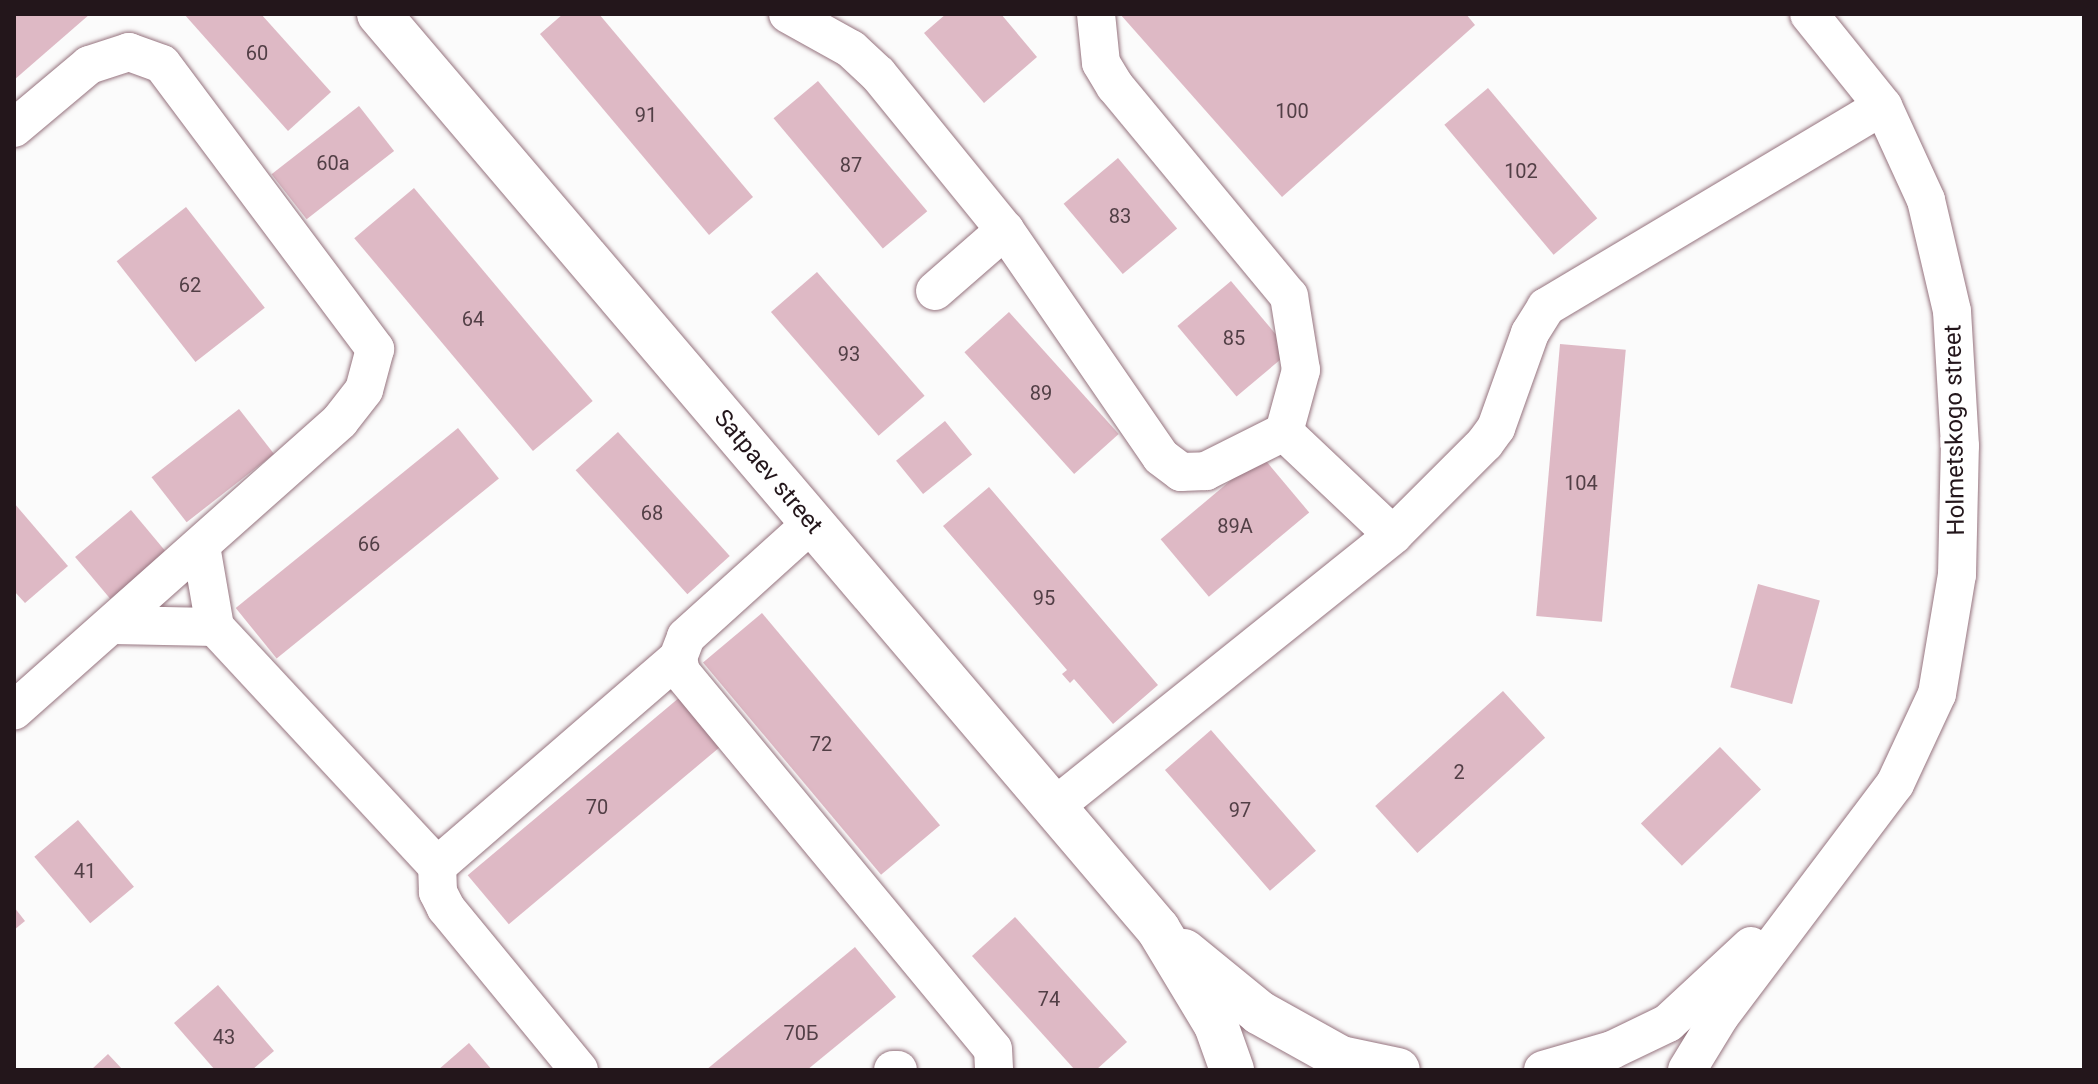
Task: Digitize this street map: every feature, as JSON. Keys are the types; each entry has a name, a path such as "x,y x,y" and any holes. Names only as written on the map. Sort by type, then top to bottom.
{"main road":[{"name":"Satpaev street","path":"379,14 1158,929"},
{"path":"1158,929 1216,1025 1232,1070"},
{"path":"1158,929 1260,1013 1341,1058 1398,1070"}],"street":[{"path":"788,14 851,49 878,74 1005,230 1161,457 1181,472 1206,471 1284,432 1301,370 1289,296 1115,86 1098,53 1096,14"},
{"name":"Holmetskogo street","path":"1809,14 1883,106 1926,200 1952,311 1960,446 1957,575 1937,694 1895,784 1842,857"},
{"path":"14,128 89,65 129,52 162,64 375,349 364,390 340,421 14,710"},
{"path":"1054,807 1393,535 1496,428 1530,333 1546,307 1883,106"},
{"path":"935,291 1005,230"},
{"path":"1284,432 1393,535"},
{"path":"437,866 678,658 686,637 812,523"},
{"path":"201,546 215,627 437,866 438,892 446,908 579,1070"},
{"path":"113,625 215,627"},
{"path":"678,658 681,672 993,1049 994,1070"},
{"path":"1543,1070 1612,1050 1668,1023 1842,857"},
{"path":"1687,1070 1720,1016 1842,857"}],"building":[{"path":"14,14 90,14 14,80"},
{"path":"184,14 261,14 331,92 288,131"},
{"path":"563,14 599,14 753,197 709,235 540,34"},
{"path":"946,14 1001,14 1037,57 984,103 924,33"},
{"path":"1120,14 1466,14 1475,25 1282,197"},
{"path":"818,81 927,211 883,249 774,118"},
{"path":"1488,88 1597,218 1554,255 1444,125"},
{"path":"359,106 394,151 307,219 272,174"},
{"path":"1118,158 1177,228 1123,274 1064,204"},
{"path":"414,188 593,401 533,451 354,238"},
{"path":"186,207 265,308 195,362 117,261"},
{"path":"817,272 925,396 879,436 771,312"},
{"path":"1231,281 1290,351 1237,396 1177,326"},
{"path":"1009,312 1119,434 1074,474 964,352"},
{"path":"1560,344 1626,350 1602,622 1536,616"},
{"path":"239,409 274,454 187,522 152,477"},
{"path":"945,421 972,454 923,494 896,461"},
{"path":"458,428 499,479 277,659 236,608"},
{"path":"618,432 730,556 687,594 576,470"},
{"path":"1261,455 1309,512 1209,597 1161,539"},
{"path":"989,487 1158,685 1113,724 1074,679 1070,683 1062,674 1067,670 943,526"},
{"path":"14,503 68,566 25,603 14,591"},
{"path":"131,510 166,552 110,599 75,557"},
{"path":"1758,584 1820,601 1792,704 1730,687"},
{"path":"762,613 940,825 881,875 703,662"},
{"path":"1503,691 1545,738 1417,853 1375,806"},
{"path":"686,692 727,741 509,924 468,875"},
{"path":"1211,730 1316,851 1270,891 1165,770"},
{"path":"1720,747 1761,789 1682,866 1641,823"},
{"path":"78,820 134,887 90,923 34,857"},
{"path":"14,907 25,921 14,930"},
{"path":"1015,917 1127,1042 1096,1070 1075,1070 972,956"},
{"path":"855,947 896,997 807,1070 706,1070"},
{"path":"218,985 274,1051 252,1070 215,1070 174,1023"},
{"path":"469,1043 492,1070 438,1070"},
{"path":"108,1054 123,1070 91,1070"}]}
